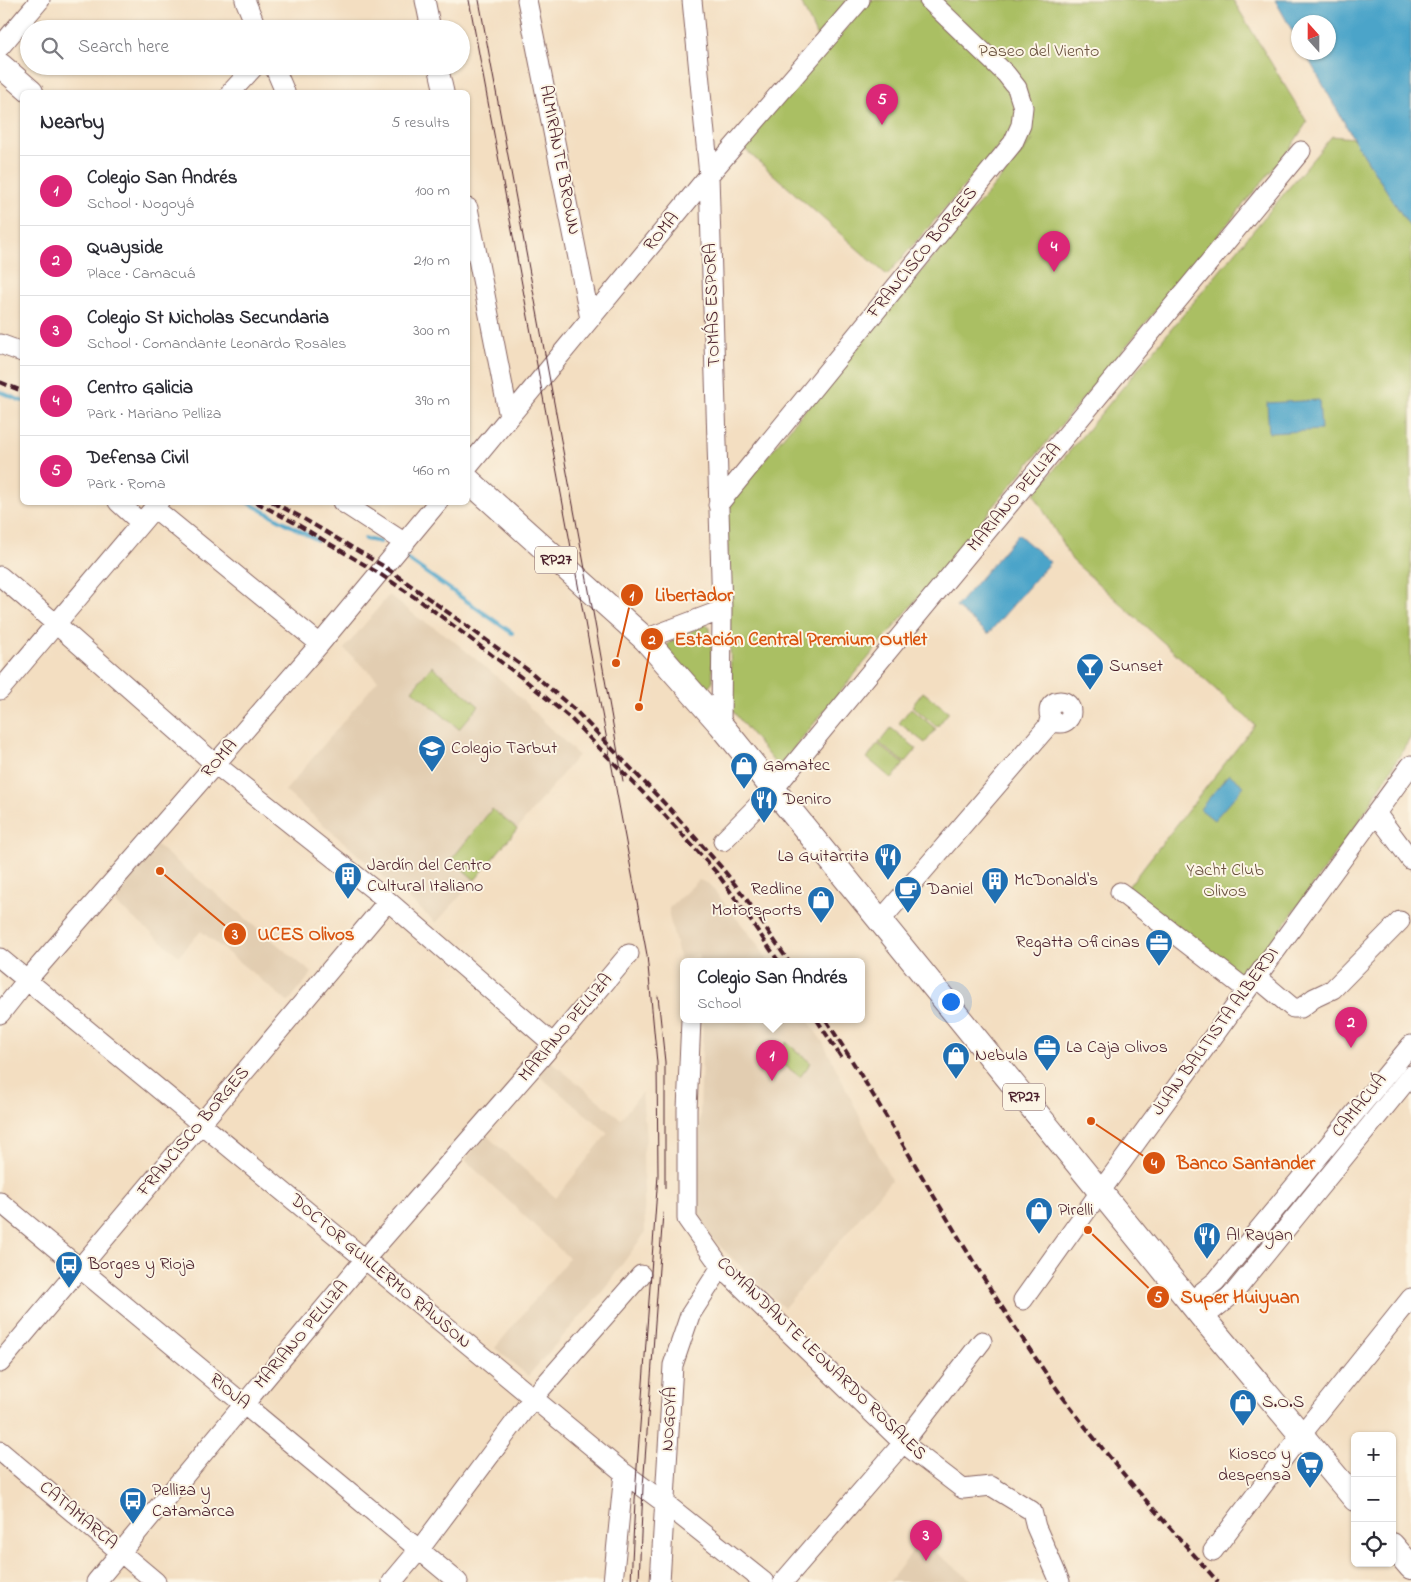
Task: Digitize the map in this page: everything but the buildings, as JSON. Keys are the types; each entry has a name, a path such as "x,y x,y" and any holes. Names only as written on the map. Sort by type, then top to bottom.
{"main road":[{"path":"0,65 29,90"},
{"name":"RP27","path":"470,482 645,639 721,725 1196,1310 1351,1495"},
{"path":"1396,1550 1411,1567"}],"street":[{"path":"23,20 40,0"},
{"path":"244,0 253,20"},
{"path":"425,0 429,20"},
{"name":"ALMIRANTE BROWN","path":"527,0 590,319"},
{"name":"TOMÁS ESPORA","path":"692,0 710,175 722,610 721,725"},
{"name":"ROMA","path":"470,465 710,175 860,0"},
{"name":"FRANCISCO BORGES","path":"718,505 1013,144 1020,124 1023,107 1017,88 1006,74 929,0"},
{"path":"0,47 20,24"},
{"path":"233,90 247,75"},
{"path":"278,75 284,90"},
{"path":"440,75 444,90"},
{"name":"MARIANO PELLIZA","path":"723,841 773,790 1301,151"},
{"path":"470,224 509,417"},
{"path":"121,505 141,523"},
{"path":"0,690 157,505 320,644"},
{"path":"347,505 405,543"},
{"name":"ROMA","path":"0,1014 27,980 320,644 436,505"},
{"path":"0,576 215,764 388,901 553,1044"},
{"path":"645,639 722,610"},
{"path":"881,920 1053,722"},
{"name":"JUAN BAUTISTA ALBERDI","path":"1023,1300 1411,764"},
{"path":"1376,813 1411,860"},
{"path":"1120,892 1252,984 1293,1008 1302,1008 1314,998 1333,989 1400,921"},
{"name":"FRANCISCO BORGES","path":"0,1364 388,901"},
{"name":"MARIANO PELLIZA","path":"96,1582 365,1259 629,954"},
{"name":"DOCTOR GUILLERMO RAWSON","path":"0,958 624,1473 764,1582"},
{"name":"COMANDANTE LEONARDO ROSALES","path":"691,1023 687,1109 686,1219 721,1267 903,1443 963,1489 990,1486 1032,1511 1036,1527 1060,1582"},
{"name":"CAMACUÁ","path":"1196,1310 1216,1281 1273,1212 1407,1057"},
{"name":"CAMACUÁ","path":"1196,1310 1233,1294 1411,1075"},
{"name":"RIOJA","path":"0,1202 458,1582"},
{"path":"1273,1212 1288,1226"},
{"name":"NOGOYÁ","path":"660,1582 673,1365 690,1315 721,1267"},
{"path":"392,1582 419,1550 533,1398 641,1275"},
{"path":"1213,1551 1301,1435 1411,1298"},
{"path":"783,1582 903,1443 982,1342"},
{"name":"CATAMARCA","path":"0,1451 156,1582"},
{"path":"613,1582 624,1473"}],"shaded area":[{"name":"Colegio Tarbut","path":"389,595 417,617 449,637 507,685 578,755 475,880 436,923 285,791 378,680 344,649"},
{"path":"154,843 312,973 288,1002 201,931 179,956 108,897"},
{"path":"699,880 709,884 766,958 699,958 698,954 680,959 669,916 669,908"},
{"path":"703,1023 810,1023 824,1044 891,1180 784,1308 708,1235 700,1224 697,1207"},
{"path":"549,1060 621,1119 642,1092 646,1139 643,1154 645,1233 602,1292 528,1376 495,1348 569,1258 465,1160 486,1135 556,1198 608,1133 537,1074"},
{"path":"921,1541 974,1582 889,1582"}],"green space":[{"path":"800,0 848,0 817,37"},
{"name":"Paseo del Viento","path":"871,0 1233,0 1307,122 1291,147 778,767 732,710 726,508 815,397 1033,140 1018,157 1001,144 887,275 741,146"},
{"name":"Yacht Club Olivos","path":"1332,136 1353,138 1411,229 1411,737 1358,823 1238,988 1120,897 1255,725 1072,560 1034,494"},
{"path":"705,624 710,628 713,682 708,688 697,683 666,648 669,643"},
{"path":"432,666 479,706 459,729 412,690"},
{"path":"923,692 949,712 937,727 912,706"},
{"path":"911,708 936,729 925,743 899,723"},
{"path":"891,728 917,749 905,763 879,743"},
{"path":"878,744 904,764 892,779 867,758"},
{"path":"492,809 517,829 475,880 451,860"},
{"path":"786,1042 811,1063 800,1077 774,1057"}],"water":[{"path":"1275,0 1411,0 1411,229 1353,138 1309,60 1336,60 1336,15 1291,15 1291,29"},
{"path":"1319,400 1321,430 1269,433 1267,403"},
{"path":"1018,534 1050,562 988,634 956,607"},
{"path":"1229,774 1244,786 1214,820 1200,809"}],"waterway":[{"path":"0,392 20,400"},
{"path":"253,505 317,540"},
{"path":"365,539 380,542"},
{"path":"404,557 512,633"}],"tram line":[{"path":"469,0 647,955 657,1063 658,1175 636,1481 631,1582"},
{"path":"479,0 623,781"},
{"path":"658,996 665,1062 665,1188"},
{"path":"639,1582 643,1487 663,1213"}],"railway":[{"path":"0,382 20,390"},
{"path":"262,505 380,574 426,605 526,681 570,718 661,811 717,873 776,958"},
{"path":"278,505 385,567 532,673 576,711 668,807 722,868 747,900 786,958"},
{"path":"819,1023 841,1057"},
{"path":"828,1023 985,1281 1061,1395 1148,1503 1218,1582"}],"place":[{"name":"Defensa Civil","path":"882,125"},
{"name":"Centro Galicia","path":"1054,272"},
{"name":"Libertador","path":"616,663"},
{"name":"Sunset","path":"1090,691"},
{"name":"Estación Central Premium Outlet","path":"639,707"},
{"name":"Colegio Tarbut","path":"432,773"},
{"name":"Gamatec","path":"744,790"},
{"name":"Deniro","path":"764,824"},
{"name":"UCES Olivos","path":"160,871"},
{"name":"La Guitarrita","path":"888,881"},
{"name":"Jardín del Centro Cultural Italiano","path":"348,900"},
{"name":"McDonald's","path":"995,905"},
{"name":"Daniel","path":"908,914"},
{"name":"Redline Motorsports","path":"821,924"},
{"name":"Regatta Oficinas","path":"1159,967"},
{"name":"Quayside","path":"1351,1048"},
{"name":"La Caja Olivos","path":"1047,1072"},
{"name":"Nebula","path":"956,1080"},
{"name":"Colegio San Andrés","path":"772,1081"},
{"name":"Banco Santander","path":"1091,1121"},
{"name":"Super Huiyuan","path":"1088,1230"},
{"name":"Pirelli","path":"1039,1235"},
{"name":"Al Rayan","path":"1207,1260"},
{"name":"Borges y Rioja","path":"69,1289"},
{"name":"S.O.S","path":"1243,1427"},
{"name":"Kiosco y despensa","path":"1310,1489"},
{"name":"Pelliza y Catamarca","path":"133,1525"},
{"name":"Colegio St Nicholas Secundaria","path":"926,1561"}]}
